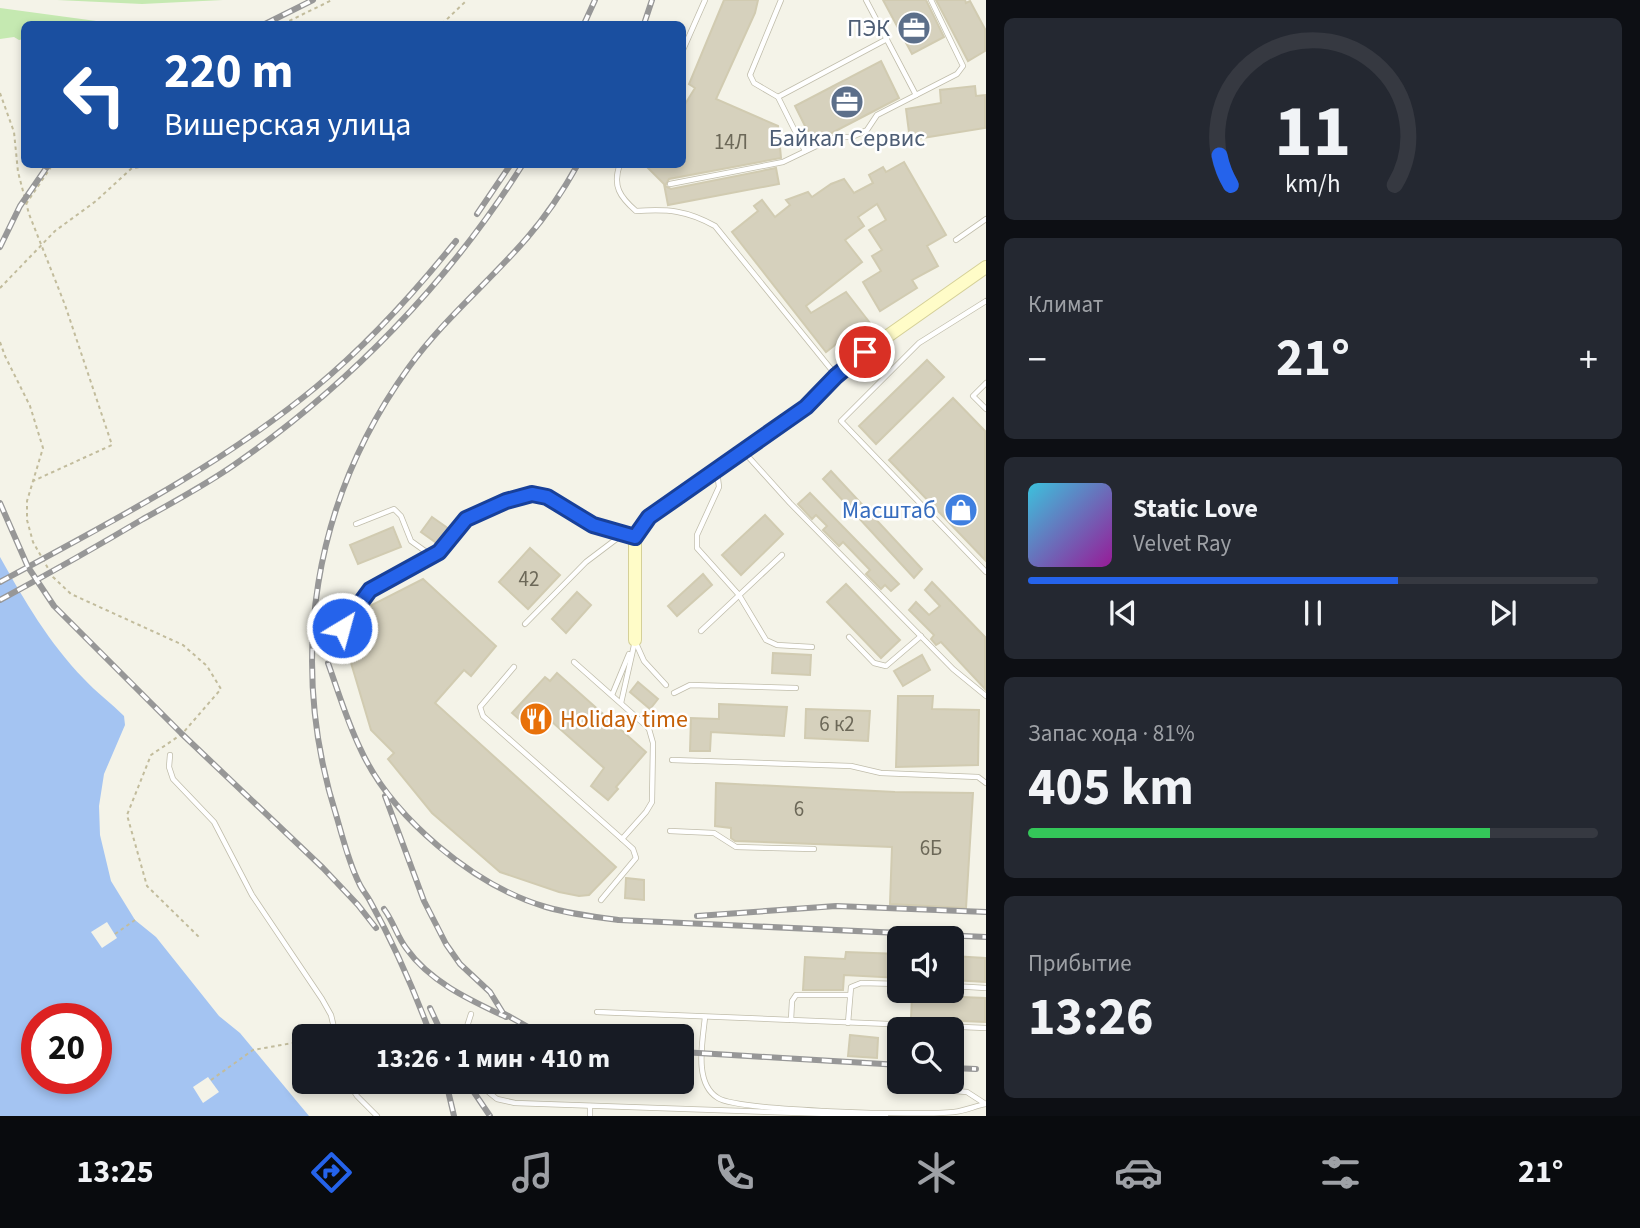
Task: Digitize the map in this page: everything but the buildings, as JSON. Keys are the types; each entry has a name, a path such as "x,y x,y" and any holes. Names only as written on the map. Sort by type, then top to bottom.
{"street":[{"path":"635,640 629,536 649,517 806,407 836,376 865,352 985,267"}],"lane":[{"path":"686,43 705,0"},
{"path":"781,0 750,75 754,83 778,97 805,151"},
{"path":"866,0 916,95"},
{"path":"670,184 783,162 835,136 852,138 867,130 877,114 957,74 963,66 931,0"},
{"path":"778,97 887,40"},
{"path":"619,168 620,197 636,211 662,209 694,215 715,226 836,376"},
{"path":"956,240 985,219"},
{"path":"985,301 919,343 841,421 985,572"},
{"path":"985,383 973,396 985,409"},
{"path":"744,451 790,503 920,636 985,696"},
{"path":"717,470 719,487 695,542 701,554 739,595 766,640 777,645 812,647"},
{"path":"342,628 370,590 439,552 466,519 506,501 532,494 547,497 593,525 629,536"},
{"path":"356,524 394,509 401,516 411,541 432,556"},
{"path":"525,624 586,562 629,536"},
{"path":"701,631 782,555"},
{"path":"849,637 874,663 886,666 920,636"},
{"path":"635,640 644,661 666,685"},
{"path":"612,695 635,640"},
{"path":"621,703 635,640"},
{"path":"574,662 649,729 653,743 652,802 622,839"},
{"path":"514,667 480,707 483,716 633,849 636,858 601,900"},
{"path":"674,693 690,685 796,688"},
{"path":"170,755 169,767 173,779 214,822 253,895 322,999 333,1024"},
{"path":"672,760 851,766 881,773 978,777 985,783"},
{"path":"670,831 714,833 736,846 814,849"},
{"path":"848,1023 852,987 856,984 887,984"},
{"path":"964,987 985,988"},
{"path":"791,1020 792,1001 796,995 850,995"},
{"path":"597,1012 985,1028"},
{"path":"468,1024 471,1014"},
{"path":"705,1017 703,1073 708,1087 717,1098 729,1102 757,1107 884,1112 955,1112 985,1104"},
{"path":"964,1092 985,1104"},
{"path":"356,1094 377,1116"},
{"path":"489,1094 505,1102 886,1116"},
{"path":"590,1106 590,1116"}],"path":[{"path":"289,21 332,0"},
{"path":"445,21 467,0"},
{"path":"0,93 14,132 18,172 26,204 65,305 112,445 32,481"},
{"path":"26,204 50,168"},
{"path":"0,288 64,223 96,201 132,168"},
{"path":"0,342 30,406 43,449 32,481 27,510 29,530 41,558 61,586 78,598 183,645 207,666 221,690 182,734 151,755 127,815 147,886 200,938"},
{"path":"115,934 135,920"},
{"path":"211,1080 253,1051 292,1043"}],"green space":[{"path":"57,0 223,0 142,4"},
{"path":"0,8 96,21 21,21 21,40 14,37 0,39"}],"water":[{"path":"0,557 59,651 89,684 124,716 125,725 104,774 99,806 100,835 111,881 135,920 156,937 219,1016 240,1033 309,1116 0,1116"}],"pier":[{"path":"107,922 117,938 102,948 91,932"},
{"path":"208,1077 219,1092 203,1103 193,1087"}],"railway":[{"path":"271,21 313,0"},
{"path":"585,21 595,0"},
{"path":"645,21 652,0"},
{"path":"0,247 20,206 46,168"},
{"path":"477,214 508,168"},
{"path":"0,600 212,479 317,401 394,329 429,290 463,250 520,168"},
{"path":"426,1024 395,950 352,867 322,759 314,700 312,641 318,583 331,527 350,472 376,418 423,349 534,229 575,168"},
{"path":"0,582 163,492 279,416 335,371 372,336 456,241"},
{"path":"0,503 28,567 54,606 182,734 323,868 376,928"},
{"path":"328,663 360,748 392,799 438,846 464,866 519,897 564,912 619,920 986,937"},
{"path":"385,796 424,901 446,944 460,964 490,992 503,1013 523,1024"},
{"path":"697,916 836,906 986,912"},
{"path":"384,909 406,948 427,971 452,989 506,1017"},
{"path":"430,1008 437,1024"},
{"path":"694,1053 887,1064"},
{"path":"964,1068 976,1069"},
{"path":"449,1094 454,1116"},
{"path":"475,1094 490,1116"}],"place":[{"name":"ПЭК","path":"914,28"},
{"name":"Байкал Сервис","path":"847,102"},
{"name":"Масштаб","path":"961,510"},
{"name":"Holiday time","path":"536,719"}],"route":[{"path":"342,628 370,590 439,552 466,519 506,501 532,494 547,497 593,525 635,537 649,517 806,407 836,376 865,352"}]}
